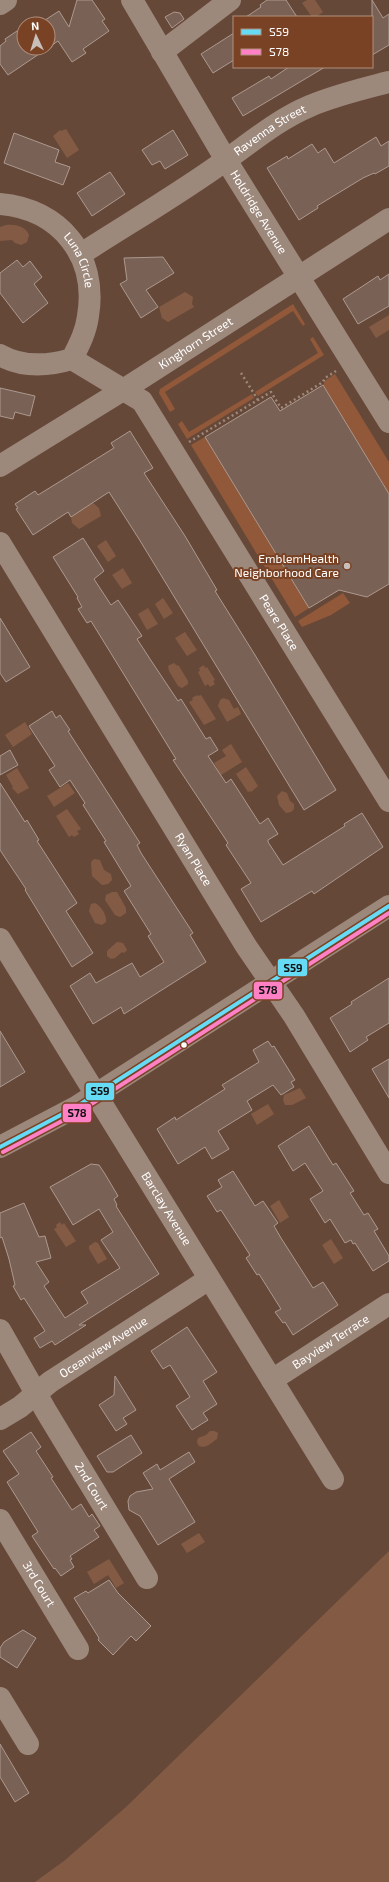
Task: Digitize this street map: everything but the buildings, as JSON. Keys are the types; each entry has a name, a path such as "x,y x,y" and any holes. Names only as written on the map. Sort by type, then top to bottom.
{"main road":[{"path":"0,1147 59,1117 96,1095 389,906"}],"street":[{"path":"0,4 6,0"},
{"name":"Holdridge Avenue","path":"132,0 226,160 389,422"},
{"path":"162,52 230,0"},
{"name":"Ravenna Street","path":"81,254 226,160 250,141 281,121 310,106 340,95 389,82"},
{"name":"Luna Circle","path":"0,204 14,205 32,210 46,218 62,230 81,254 87,274 90,292 88,316 84,334 72,359"},
{"name":"Kinghorn Street","path":"0,466 123,390 389,218"},
{"path":"0,355 23,364 37,365 55,364 72,359 123,390"},
{"name":"Peare Place","path":"123,390 142,401 389,802"},
{"name":"Ryan Place","path":"0,543 246,946 294,1016 389,1173"},
{"name":"Barclay Avenue","path":"0,939 333,1478"},
{"name":"Oceanview Avenue","path":"0,1419 20,1407 50,1382 209,1278"},
{"name":"Bayview Terrace","path":"272,1380 389,1304"},
{"name":"2nd Court","path":"0,1330 36,1394 147,1578"},
{"name":"3rd Court","path":"0,1520 78,1649"},
{"path":"0,1698 28,1744"}],"path":[{"path":"187,444 271,392 281,408 323,382 325,378 336,371"},
{"path":"241,373 258,400"}],"shaded area":[{"path":"307,0 315,0 323,12 317,16 311,16 302,3"},
{"path":"66,129 79,150 67,158 53,136 60,130"},
{"path":"6,225 16,225 23,228 29,235 27,242 21,245 12,240 0,241 0,227"},
{"path":"185,292 193,297 192,304 194,307 168,322 162,318 159,307"},
{"path":"293,304 305,324 303,326 293,311 165,392 175,409 170,412 159,393 160,389"},
{"path":"389,315 389,330 376,338 369,327"},
{"path":"313,337 324,355 258,396 255,392 318,353 310,339"},
{"path":"335,374 389,462 389,494 323,385 326,380"},
{"path":"252,394 254,398 187,439 178,424 182,421 189,432"},
{"path":"205,437 309,608 295,617 191,445"},
{"path":"93,503 99,508 101,516 79,529 72,523 71,516"},
{"path":"106,540 116,556 108,562 97,546"},
{"path":"123,568 132,583 122,589 112,575"},
{"path":"343,593 350,603 331,615 302,627 298,621"},
{"path":"163,598 173,613 164,619 155,604"},
{"path":"148,608 158,624 147,630 138,614"},
{"path":"185,632 197,650 187,656 175,638"},
{"path":"174,663 179,666 188,681 188,684 182,688 178,686 169,671 168,666"},
{"path":"204,665 205,668 207,667 215,680 213,681 215,684 210,687 208,684 205,686 198,672 200,671 199,668"},
{"path":"197,695 201,695 216,719 204,725 189,702"},
{"path":"223,698 229,700 234,709 238,707 241,714 227,722 218,706 220,700"},
{"path":"25,722 32,734 13,747 5,735"},
{"path":"231,744 242,762 221,775 214,763 226,756 222,750"},
{"path":"246,767 258,786 251,792 248,792 236,774"},
{"path":"17,768 29,788 18,794 12,788 13,787 6,775"},
{"path":"68,783 75,793 54,807 47,796"},
{"path":"282,791 287,793 290,801 294,804 294,809 291,812 286,813 279,805 277,796"},
{"path":"67,809 81,829 77,831 79,834 74,837 72,835 69,837 56,816"},
{"path":"94,859 100,860 104,870 111,874 112,880 108,884 102,885 92,876 91,862"},
{"path":"112,892 117,892 126,908 126,913 120,917 115,915 105,900 106,895"},
{"path":"95,903 101,908 106,916 106,922 102,925 95,923 89,911 91,904"},
{"path":"117,942 123,943 127,950 111,959 107,956 107,951"},
{"path":"300,1088 306,1098 292,1105 285,1105 283,1100 284,1095"},
{"path":"268,1104 274,1114 257,1125 251,1114"},
{"path":"279,1200 289,1217 280,1223 270,1206"},
{"path":"60,1222 62,1225 64,1223 76,1241 66,1247 54,1229"},
{"path":"331,1239 343,1258 334,1264 322,1245"},
{"path":"95,1242 98,1243 107,1259 98,1264 89,1249 89,1246"},
{"path":"210,1431 218,1433 217,1439 206,1446 199,1446 197,1442 198,1438 206,1435"},
{"path":"199,1533 205,1542 187,1553 181,1544"},
{"path":"389,1551 389,1882 35,1882 64,1861 126,1807"},
{"path":"109,1559 124,1583 116,1588 108,1575 94,1584 87,1572"}],"transit line":[{"name":"S59","path":"0,1147 76,1107 389,906"},
{"name":"S78","path":"3,1152 79,1112 389,913"}],"place":[{"name":"EmblemHealth Neighborhood Care","path":"347,566"}]}
